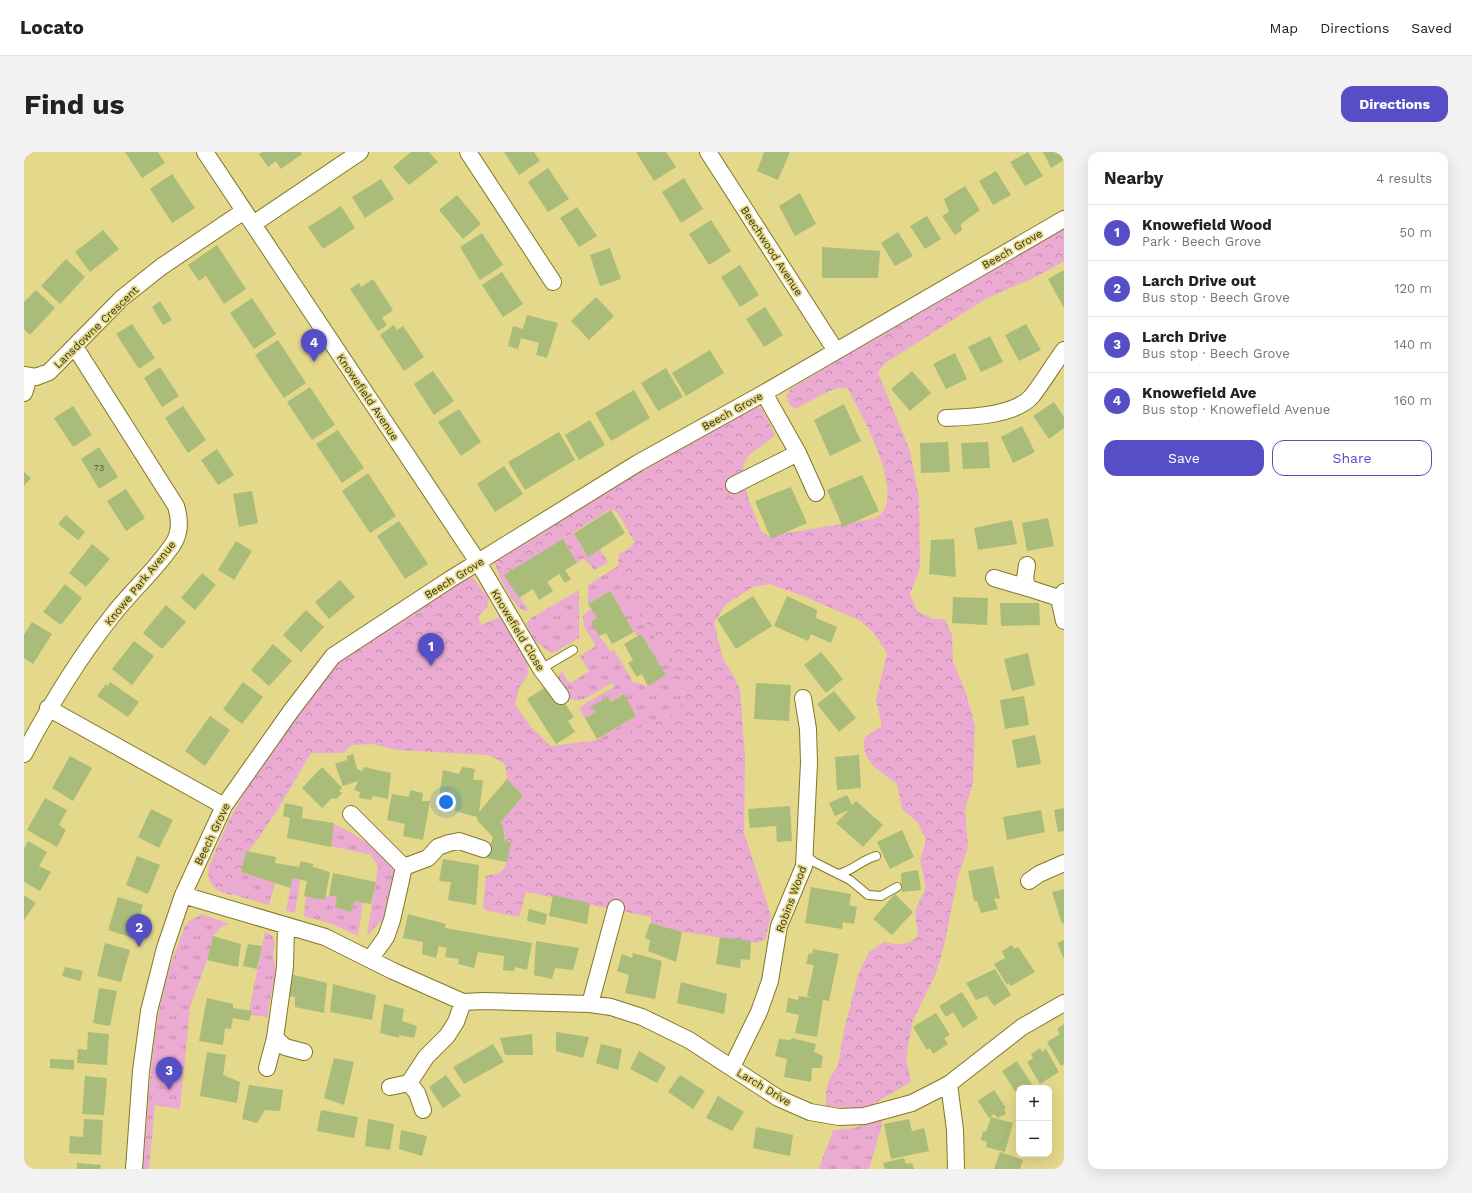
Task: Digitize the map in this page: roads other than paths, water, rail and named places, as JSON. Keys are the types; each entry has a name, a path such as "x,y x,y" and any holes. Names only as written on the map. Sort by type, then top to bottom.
{"street":[{"name":"Knowefield Avenue","path":"205,152 478,562"},
{"path":"253,224 360,152"},
{"path":"468,152 553,282"},
{"name":"Beechwood Avenue","path":"708,152 836,351"},
{"name":"Lansdowne Crescent","path":"26,376 36,377 49,372 122,298 156,271 244,211"},
{"name":"Beech Grove","path":"134,1169 141,1071 149,1011 165,948 183,895 224,806 333,656 478,562 638,463 764,393 1064,219"},
{"name":"Knowe Park Avenue","path":"24,754 48,708 74,667 113,615 173,544 179,526 176,506 75,347"},
{"path":"946,418 977,417 1009,410 1031,397 1064,350"},
{"path":"24,393 26,376"},
{"path":"764,393 798,453 816,493"},
{"path":"734,485 798,453"},
{"name":"Knowefield Close","path":"478,562 541,669 561,696"},
{"path":"1027,565 1026,579 1028,588"},
{"path":"994,578 1028,588 1061,595 1064,621"},
{"name":"Robins Wood","path":"732,1067 759,1012 770,981 779,926 804,866 809,763 808,729 802,698"},
{"path":"48,708 224,806"},
{"path":"351,814 404,867"},
{"path":"404,867 428,858 438,847 449,843 459,841 483,849"},
{"path":"1029,881 1039,874 1064,863"},
{"path":"371,958 386,937 392,920 404,867"},
{"name":"Larch Drive","path":"183,895 325,937 371,958 393,971 463,1002 484,1001 590,1004 611,1007 642,1017 689,1040 778,1098 810,1112 839,1117 864,1116 912,1103 949,1084 1022,1027 1064,1003"},
{"path":"590,1004 616,908"},
{"path":"267,1068 275,1038 285,967 286,926"},
{"path":"390,1087 409,1083 426,1057 447,1036 456,1022 463,1002"},
{"path":"275,1038 285,1047 304,1052"},
{"path":"409,1083 417,1092 423,1110"},
{"path":"949,1084 955,1130 956,1169"}],"lane":[{"path":"541,669 573,650"},
{"path":"805,855 814,862 850,880 868,894 882,896 897,887"},
{"path":"838,874 846,873 865,859 876,856"}],"place":[{"name":"Knowefield Ave","path":"314,362"},
{"name":"Knowefield Wood","path":"431,666"},
{"name":"Larch Drive out","path":"139,947"},
{"name":"Larch Drive","path":"169,1090"}]}
